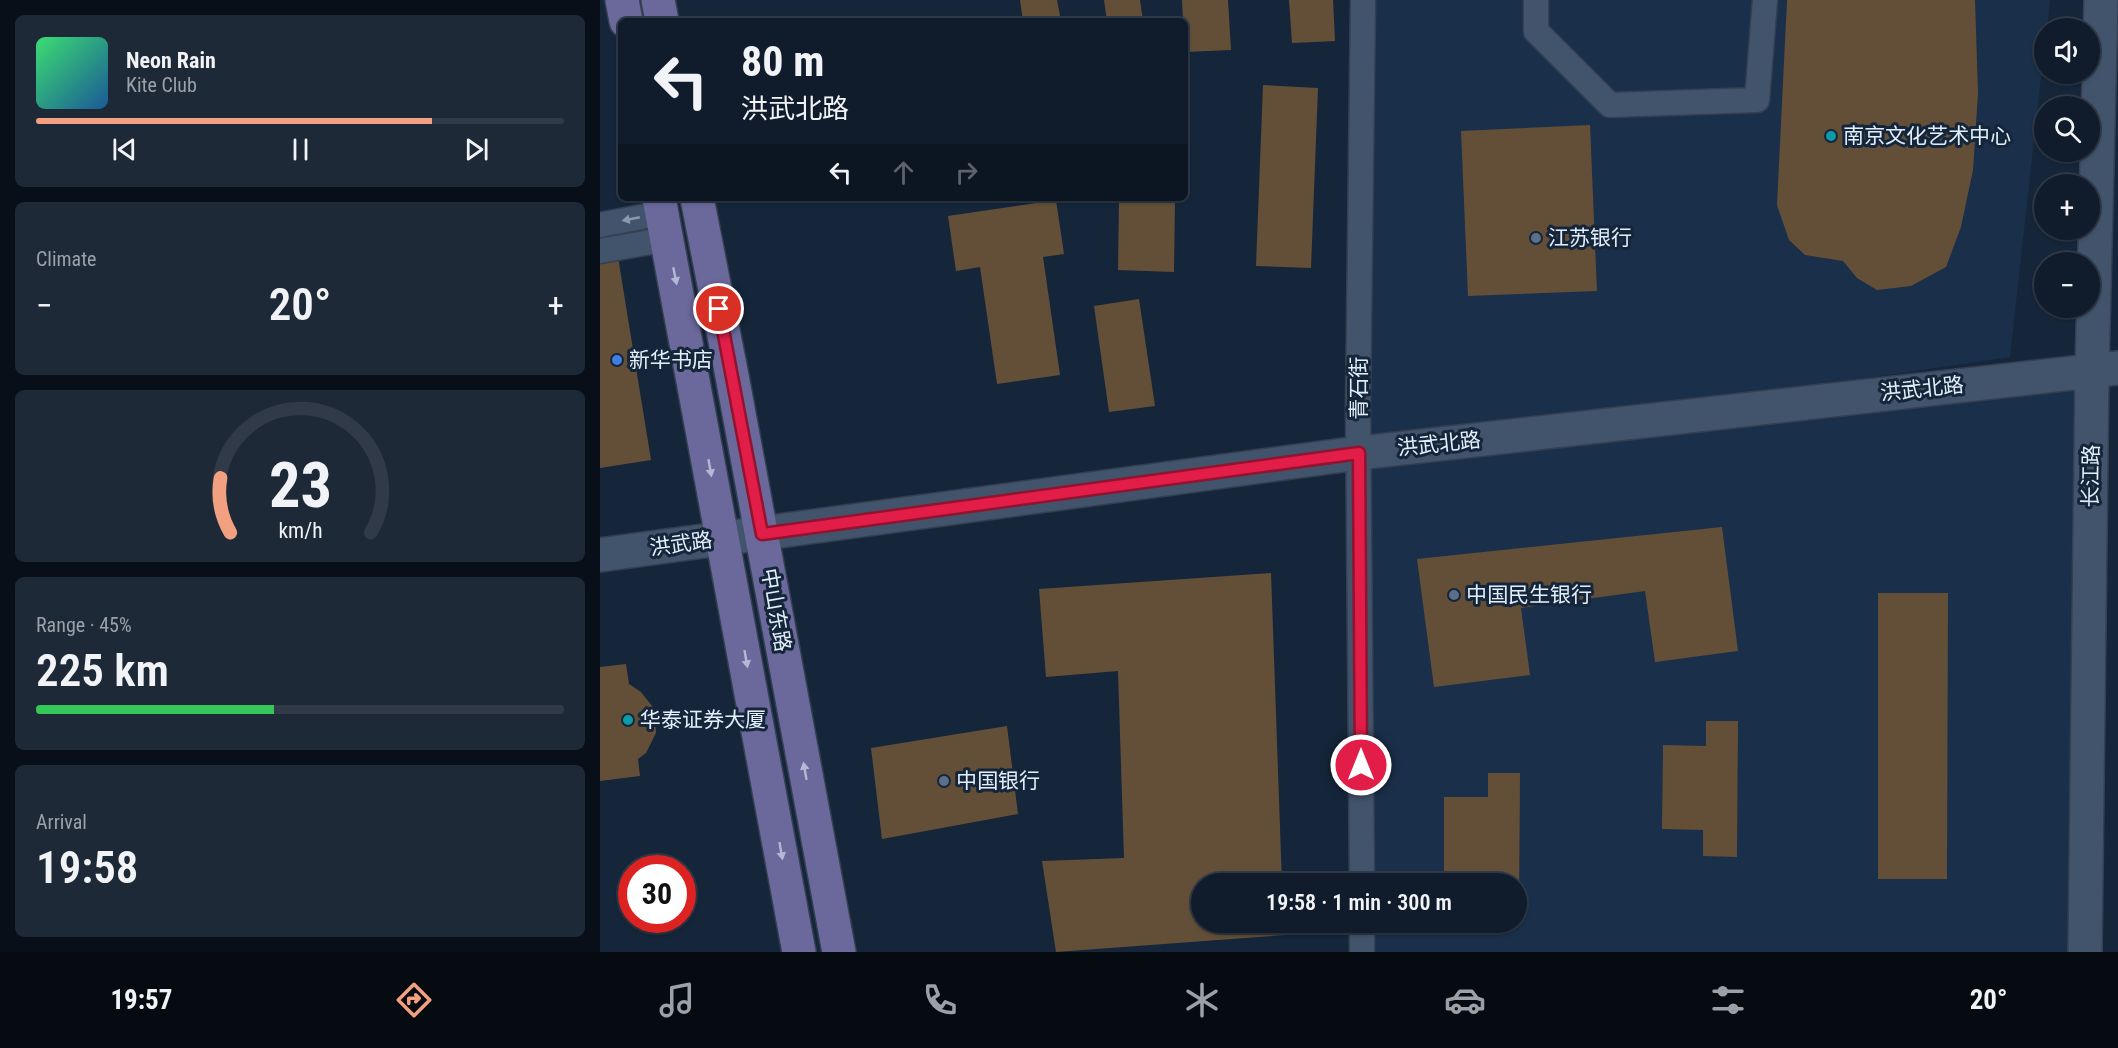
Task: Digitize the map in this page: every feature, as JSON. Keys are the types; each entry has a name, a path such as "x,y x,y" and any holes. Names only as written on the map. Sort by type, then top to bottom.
{"main road":[{"path":"622,0 625,18"},
{"path":"658,0 661,18"},
{"name":"长江路","path":"2085,952 2105,369 2101,0"},
{"name":"中山东路","path":"698,201 839,952"},
{"name":"中山东路","path":"663,217 799,952"},
{"name":"洪武北路","path":"762,534 1359,453 2105,369"},
{"name":"洪武路","path":"600,555 762,534"}],"street":[{"name":"青石街","path":"1362,873 1359,453 1363,0"},
{"path":"1536,0 1536,31 1610,105 1756,100 1766,0"},
{"path":"600,225 663,217"},
{"path":"600,251 663,217"},
{"path":"1362,933 1362,952"}],"shaded area":[{"path":"1363,0 2050,0 2048,18 2034,18 2034,84 2040,84 2039,96 2034,96 2034,140 2010,357 1386,449 2092,370 2085,952 1362,952 1362,933 1527,933 1527,873 1362,873"}],"building":[{"path":"1020,0 1057,0 1060,18 1023,18"},
{"path":"1104,0 1140,0 1143,18 1107,18"},
{"path":"1182,0 1228,0 1231,50 1188,52 1188,18 1183,18"},
{"path":"1289,0 1333,0 1335,41 1292,43"},
{"path":"1787,0 1975,0 1978,93 1973,170 1961,227 1946,267 1911,286 1877,290 1857,278 1843,261 1805,255 1789,240 1777,205"},
{"path":"1263,85 1318,88 1311,268 1256,266"},
{"path":"1590,125 1597,291 1468,296 1461,131"},
{"path":"1056,201 1064,254 1043,257 1060,375 997,384 980,267 956,271 948,216"},
{"path":"1119,201 1175,201 1174,272 1118,270"},
{"name":"新华书店","path":"618,257 651,460 600,468 600,260"},
{"path":"1139,299 1155,406 1109,412 1094,306"},
{"path":"1722,527 1738,651 1655,662 1645,591 1521,608 1530,675 1434,687 1417,559"},
{"path":"1271,573 1282,873 1191,873 1191,933 1284,933 1284,935 1056,952 1042,861 1124,858 1118,671 1046,677 1039,589"},
{"path":"1878,593 1948,593 1947,879 1878,879"},
{"name":"华泰证券大厦","path":"626,664 629,684 641,692 652,706 656,733 646,753 638,759 640,776 600,781 600,667"},
{"path":"1706,721 1738,721 1737,857 1703,856 1703,830 1662,829 1663,745 1706,746"},
{"name":"中国银行","path":"1007,726 1018,814 882,839 871,748"},
{"path":"1488,773 1520,773 1519,873 1444,873 1444,797 1488,797"}],"place":[{"name":"南京文化艺术中心","path":"1831,136"},
{"name":"江苏银行","path":"1536,238"},
{"name":"新华书店","path":"617,360"},
{"name":"中国民生银行","path":"1454,595"},
{"name":"华泰证券大厦","path":"628,720"},
{"name":"中国银行","path":"944,781"}],"route":[{"path":"719,309 762,534 1359,453 1361,765"}]}
